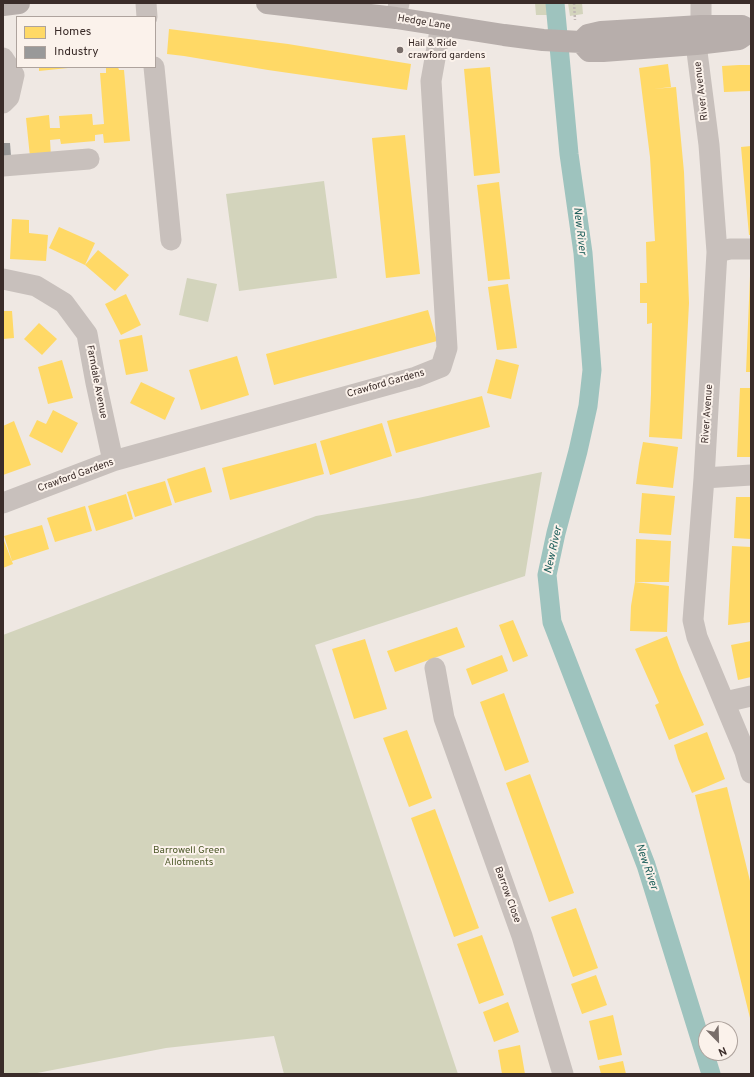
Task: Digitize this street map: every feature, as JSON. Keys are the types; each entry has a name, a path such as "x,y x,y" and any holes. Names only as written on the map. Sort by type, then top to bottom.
{"main road":[{"path":"3,5 19,3"},
{"name":"Hedge Lane","path":"267,3 398,11 441,25 543,40 578,36 589,51 603,51 699,35 738,39 750,32"}],"street":[{"path":"146,3 147,16"},
{"name":"River Avenue","path":"701,3 699,35 717,252 704,478 693,620 697,637 745,752 751,773"},
{"name":"Crawford Gardens","path":"3,503 113,461 416,377 441,368 447,348 431,81 441,25"},
{"path":"3,58 14,75 9,97 3,103"},
{"path":"154,68 171,240"},
{"path":"3,166 89,159"},
{"path":"717,252 751,249"},
{"name":"Farndale Avenue","path":"3,279 36,286 64,303 87,334 96,384 113,461"},
{"path":"704,478 751,475"},
{"name":"Barrow Close","path":"435,668 444,718 522,936 563,1074"},
{"path":"725,702 751,696"}],"path":[{"path":"574,3 578,36"}],"green space":[{"path":"535,3 546,3 547,15 536,15"},
{"path":"568,3 582,3 583,14 570,16"},
{"path":"324,181 337,278 239,291 226,194"},
{"path":"187,278 217,284 208,322 179,315"},
{"name":"Barrowell Green Allotments","path":"542,472 525,576 315,645 458,1074 284,1074 274,1036 166,1048 32,1074 3,1074 3,635 316,516 418,498"}],"building: Homes":[{"path":"169,29 288,44 411,64 407,90 167,54"},
{"path":"668,64 671,87 654,89 676,87 684,172 689,303 682,439 649,437 652,323 647,324 647,303 640,303 640,283 647,283 646,242 655,241 650,157 639,68"},
{"path":"751,65 751,91 724,92 722,66"},
{"path":"490,67 500,173 474,176 464,69"},
{"path":"39,68 68,68 39,71"},
{"path":"106,68 118,68 119,70 124,70 130,141 104,143 103,134 95,135 95,141 61,144 60,139 50,140 51,156 30,157 26,118 49,115 50,128 60,128 59,116 92,114 93,125 104,124 100,73 106,73"},
{"path":"405,135 420,274 386,278 372,138"},
{"path":"751,146 751,235 749,235 741,147"},
{"path":"499,182 510,279 488,281 477,185"},
{"path":"12,219 29,220 29,233 48,235 46,261 10,259"},
{"path":"59,227 95,243 85,265 49,248"},
{"path":"98,250 129,275 115,291 85,265"},
{"path":"750,276 751,372 746,372"},
{"path":"508,284 517,348 497,350 488,287"},
{"path":"126,294 141,325 121,335 105,304"},
{"path":"428,310 437,341 274,385 266,354"},
{"path":"3,311 12,311 14,338 3,339"},
{"path":"39,323 57,339 42,355 24,339"},
{"path":"142,335 148,371 126,375 119,340"},
{"path":"237,356 249,395 201,410 189,370"},
{"path":"496,359 519,365 511,399 487,393"},
{"path":"62,360 73,398 48,404 38,367"},
{"path":"141,382 175,398 165,420 130,403"},
{"path":"740,388 751,388 751,457 737,457"},
{"path":"482,396 490,427 396,453 387,421"},
{"path":"53,410 78,423 62,453 29,436 37,420 46,424"},
{"path":"14,421 31,465 3,475 3,426"},
{"path":"382,423 392,456 330,475 320,441"},
{"path":"643,442 678,447 673,488 636,484"},
{"path":"316,443 324,474 230,500 222,468"},
{"path":"205,467 212,492 175,503 167,479"},
{"path":"165,481 172,505 135,517 127,492"},
{"path":"642,493 675,496 671,535 639,533"},
{"path":"126,494 133,519 96,531 88,506"},
{"path":"736,497 751,497 751,539 734,538"},
{"path":"85,506 92,531 55,542 47,518"},
{"path":"42,525 49,549 12,561 4,536"},
{"path":"3,538 13,564 3,568"},
{"path":"636,539 671,541 669,582 635,582"},
{"path":"732,546 751,547 751,622 728,625"},
{"path":"635,582 669,586 667,632 630,631 631,606"},
{"path":"513,620 528,656 513,662 499,625"},
{"path":"457,627 465,647 395,672 387,651"},
{"path":"667,636 704,725 669,740 655,705 659,703 635,649"},
{"path":"365,639 387,709 354,719 332,649"},
{"path":"751,641 751,677 738,680 731,645"},
{"path":"502,655 508,671 472,685 466,669"},
{"path":"504,693 529,762 505,771 480,702"},
{"path":"407,730 432,798 409,807 383,738"},
{"path":"707,732 725,779 692,793 674,745"},
{"path":"530,774 574,893 549,902 506,783"},
{"path":"727,787 751,885 750,1018 695,795"},
{"path":"435,809 479,928 454,937 411,818"},
{"path":"576,908 598,968 573,977 551,917"},
{"path":"482,935 504,995 479,1004 457,944"},
{"path":"596,975 607,1005 582,1014 571,984"},
{"path":"508,1002 519,1032 494,1042 483,1012"},
{"path":"613,1015 622,1055 598,1060 589,1021"},
{"path":"520,1045 525,1074 502,1074 498,1050"},
{"path":"623,1061 626,1074 601,1074 599,1066"}],"building: Industry":[{"path":"3,143 10,143 11,156 3,157"}],"waterway":[{"name":"New River","path":"555,3 569,154 583,253 592,370 588,406 547,575 552,622 646,865 711,1074"}],"place":[{"name":"Hail & Ride crawford gardens","path":"400,50"}]}
